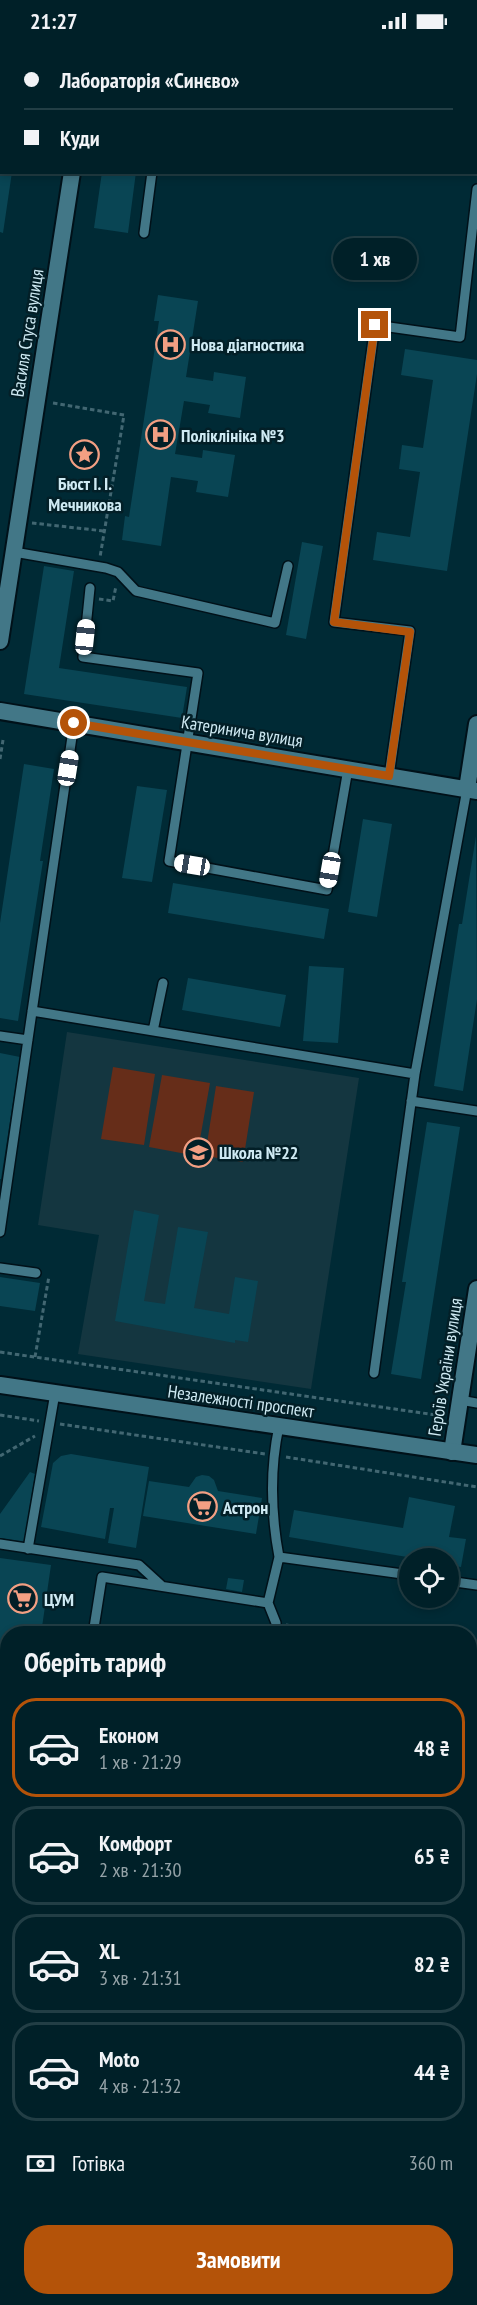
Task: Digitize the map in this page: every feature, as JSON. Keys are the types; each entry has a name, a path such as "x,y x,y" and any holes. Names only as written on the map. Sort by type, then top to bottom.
{"street":[{"name":"Василя Стуса вулиця","path":"0,641 72,174"},
{"name":"Катеринича вулиця","path":"0,711 472,790"},
{"path":"472,790 477,724"},
{"name":"Героїв України вулиця","path":"452,1452 477,1289"},
{"name":"Незалежності проспект","path":"0,1385 477,1455"}],"lane":[{"path":"144,233 152,174"},
{"path":"389,776 410,632 334,622 375,325 460,337 477,189"},
{"path":"14,552 118,572 136,591 275,624 288,566"},
{"path":"89,592 83,657 198,673 169,861 327,890 348,769"},
{"path":"0,1232 74,723"},
{"path":"374,1373 415,1074 472,790"},
{"path":"153,1031 164,983"},
{"path":"32,1011 415,1074"},
{"path":"0,1036 28,1040"},
{"path":"411,1101 477,1111"},
{"path":"0,1268 36,1273"},
{"path":"28,1549 56,1393"},
{"path":"460,1400 477,1403"},
{"path":"276,1623 268,1603 279,1557 274,1531 273,1455 279,1426"},
{"path":"0,1544 139,1565 163,1586"},
{"path":"279,1557 399,1573"},
{"path":"95,1626 102,1577 268,1603"},
{"path":"459,1583 477,1585"}],"path":[{"path":"37,400 124,415 99,567"},
{"path":"18,521 104,531"},
{"path":"89,592 113,601 118,572"},
{"path":"0,759 3,740"},
{"path":"35,1357 49,1275 36,1273"},
{"path":"0,1352 457,1418"},
{"path":"0,1415 50,1425 273,1455 477,1486"},
{"path":"0,1456 50,1425"},
{"path":"276,1623 296,1626"}],"shaded area":[{"name":"Школа №22","path":"67,1032 359,1078 311,1389 78,1354 99,1235 38,1225"},
{"path":"113,1067 155,1074 144,1145 101,1139"},
{"path":"162,1075 210,1083 197,1156 149,1147"},
{"path":"216,1086 254,1092 243,1162 205,1156"}],"building":[{"path":"0,174 12,174 3,233 0,232"},
{"path":"102,174 136,174 128,233 94,228"},
{"name":"Поліклініка №3","path":"158,295 198,301 186,377 213,381 214,372 246,377 240,418 208,413 210,405 184,401 175,454 202,458 203,450 235,455 228,497 196,492 198,481 171,477 161,546 122,540 125,516 129,517 159,321 154,321"},
{"path":"405,349 477,360 477,374 447,571 373,560 377,532 410,537 420,472 399,469 402,445 423,448 433,380 401,375"},
{"path":"302,542 323,546 306,639 286,635"},
{"path":"44,566 74,571 59,668 187,687 182,718 24,694"},
{"path":"24,764 54,769 40,861 43,861 18,1021 0,1018 0,923"},
{"path":"137,786 167,790 152,882 122,878"},
{"path":"363,819 392,824 377,917 348,912"},
{"path":"476,836 477,999 463,1091 434,1086 459,924 462,924"},
{"path":"173,883 329,909 324,939 168,913"},
{"path":"309,966 344,968 338,1043 303,1041"},
{"path":"188,978 286,995 280,1027 182,1010"},
{"path":"0,1053 20,1057 1,1179 0,1179"},
{"path":"427,1122 460,1127 421,1379 391,1374 406,1282 402,1282"},
{"path":"134,1210 159,1215 144,1301 165,1304 178,1227 208,1232 194,1308 229,1314 235,1277 258,1281 248,1342 235,1340 235,1343 115,1321"},
{"path":"0,1277 40,1283 35,1311 0,1306"},
{"path":"71,1454 149,1467 136,1548 108,1543 114,1508 110,1508 105,1539 41,1527 53,1463 61,1456"},
{"path":"30,1472 35,1474 24,1542 0,1538 0,1514"},
{"name":"Астрон","path":"202,1475 214,1480 218,1491 262,1498 256,1534 143,1516 149,1481 189,1487 196,1477"},
{"path":"409,1497 455,1506 449,1537 466,1539 461,1567 459,1567 459,1548 399,1548 399,1556 289,1537 294,1510 403,1528"},
{"name":"ЦУМ","path":"0,1558 51,1565 42,1626 0,1626"},
{"path":"228,1578 244,1580 242,1592 226,1589"}],"place":[{"name":"Нова діагностика","path":"170,344"},
{"name":"Поліклініка №3","path":"160,435"},
{"name":"Бюст І. І. Мечникова","path":"85,454"},
{"name":"Школа №22","path":"198,1152"},
{"name":"Астрон","path":"202,1507"},
{"name":"ЦУМ","path":"23,1599"}],"route":[{"path":"74,723 389,776 410,632 334,622 375,325"}]}
